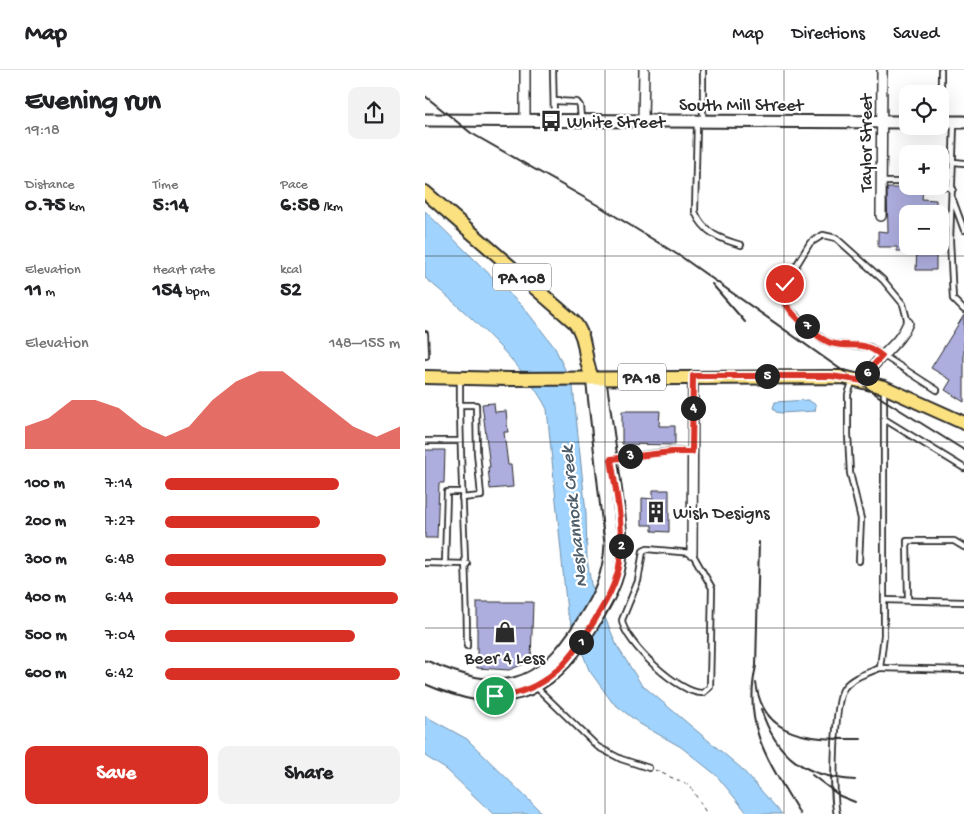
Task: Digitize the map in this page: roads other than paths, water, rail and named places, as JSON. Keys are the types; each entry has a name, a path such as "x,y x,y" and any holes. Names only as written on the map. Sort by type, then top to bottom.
{"main road":[{"name":"South Mill Street","path":"425,120 899,122"},
{"name":"PA 108","path":"425,192 574,322 583,336 587,367 592,377"},
{"name":"PA 18","path":"425,377 509,379 831,376 859,380 884,387 964,423"},
{"path":"425,667 469,684 495,687 510,685 537,675 551,665 574,636 597,599 609,570 611,553 601,388 592,377"},
{"path":"425,677 457,690 486,696 513,694 535,686 557,672 578,648 601,611 615,582 621,554 620,523 606,460"}],"street":[{"path":"525,70 525,120"},
{"path":"643,70 643,121"},
{"name":"Taylor Street","path":"881,216 882,70"},
{"path":"859,380 902,334 908,323"},
{"path":"692,553 693,376"}],"lane":[{"path":"553,70 554,121"},
{"path":"703,70 695,212 701,225 720,239 741,245"},
{"path":"941,70 941,85"},
{"path":"554,100 577,102 580,106 581,121"},
{"path":"959,122 954,162 950,241 953,299 964,310"},
{"path":"954,162 964,163"},
{"path":"881,182 899,182"},
{"path":"949,188 953,189"},
{"path":"952,198 964,230"},
{"path":"908,323 903,304 883,280 836,238 823,235 811,243 785,284 783,298 789,309 824,340 834,344 870,347 937,390"},
{"path":"425,334 425,356"},
{"path":"460,378 459,441 467,564 467,646"},
{"path":"859,380 848,394 848,434 850,473 861,519 859,561"},
{"path":"880,668 884,635 884,387"},
{"path":"459,405 476,405 477,452 481,496 462,498"},
{"path":"884,420 964,468"},
{"path":"425,441 459,441"},
{"path":"606,460 672,452 692,452"},
{"path":"445,564 447,492 462,492"},
{"path":"908,600 907,542 954,541 964,548"},
{"path":"647,549 692,553 713,588 710,687 703,693 696,694 688,691 642,653 626,634 622,620 638,581 643,551 647,549"},
{"path":"425,564 467,564"},
{"path":"884,600 964,602"},
{"path":"837,814 835,737 839,702 843,689 853,680 880,668 964,670"},
{"path":"535,686 598,747 621,759 649,768"}],"water":[{"name":"Neshannock Creek","path":"425,211 525,309 555,348 573,387 586,513 587,559 591,584 617,646 641,684 741,768 782,814 748,814 716,775 681,747 640,724 612,702 589,670 567,612 547,409 525,375 509,357 475,321 425,278"},
{"path":"808,400 816,405 815,411 781,413 776,412 773,408 775,402"},
{"path":"425,716 467,739 543,814 493,814 447,770 425,756"}],"railway":[{"path":"425,96 471,133 599,206 683,258 884,400 964,450"},
{"path":"712,284 745,322"},
{"path":"759,542 753,708 761,744 800,814"},
{"path":"756,683 761,702 769,716 780,726 794,733 810,737 861,739"},
{"path":"761,709 767,726 775,740 784,752 795,761 808,769 822,774 855,780"},
{"path":"812,775 840,796 855,802"}],"place":[{"name":"White Street","path":"551,121"},
{"name":"Wish Designs","path":"656,512"},
{"name":"Beer 4 Less","path":"505,632"}]}
